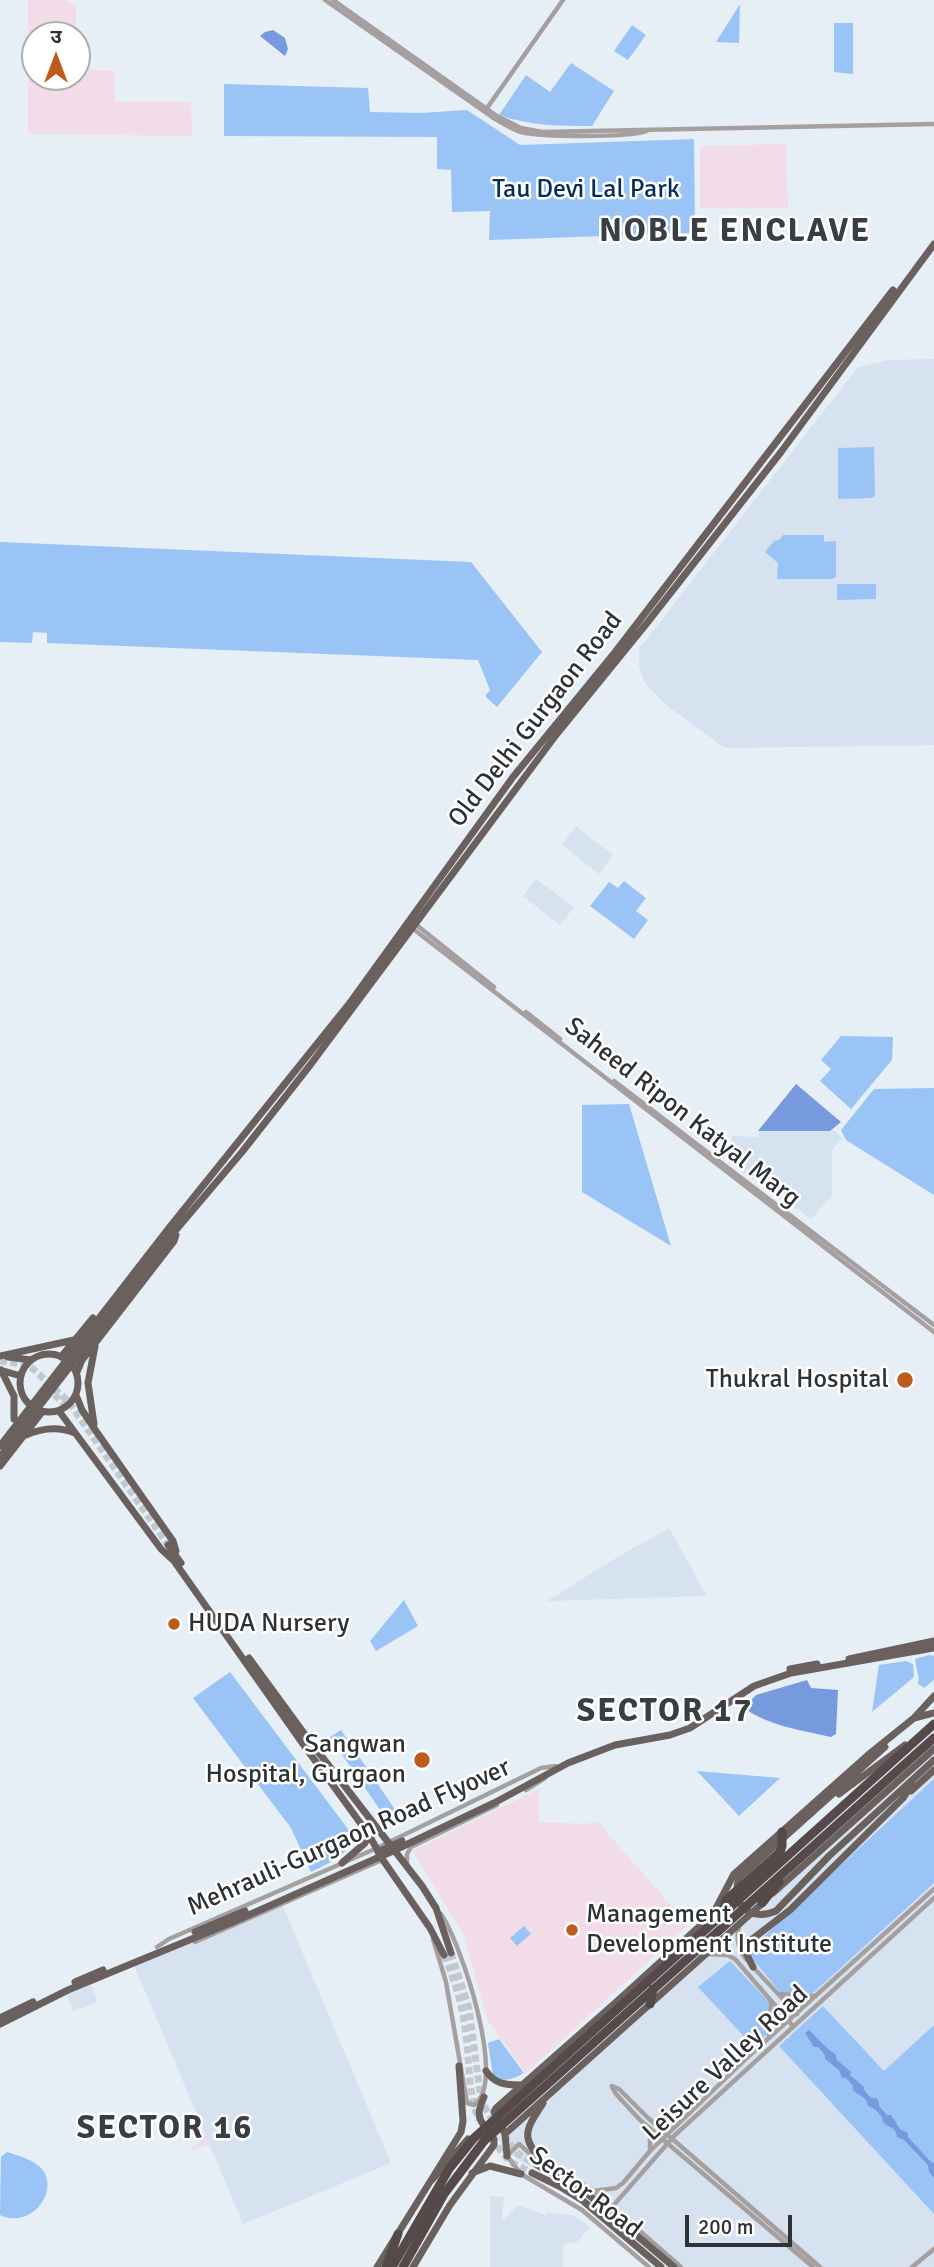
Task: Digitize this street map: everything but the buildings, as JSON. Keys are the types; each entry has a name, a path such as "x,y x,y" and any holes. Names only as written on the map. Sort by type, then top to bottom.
{"highway":[{"path":"762,1903 816,1835 932,1726"},
{"path":"403,2267 444,2194 484,2141 648,1989 692,1940 722,1913 934,1738"},
{"path":"722,1913 726,1900 780,1852 782,1832"},
{"path":"392,2267 449,2169 474,2138 648,1989 661,1982 793,1864"},
{"path":"660,1962 692,1940"},
{"path":"648,1989 650,2004"},
{"path":"386,2267 398,2234"}],"main road":[{"name":"Old Delhi Gurgaon Road","path":"178,1228 257,1133 556,735 781,452 934,237"},
{"name":"Old Delhi Gurgaon Road","path":"859,340 934,244"},
{"name":"Old Delhi Gurgaon Road","path":"168,1233 412,924"},
{"path":"0,1446 168,1233 178,1228"},
{"path":"77,1373 82,1360 174,1241 178,1228"},
{"path":"61,1357 161,1232 168,1233"},
{"path":"0,1457 168,1233"},
{"path":"0,1357 75,1340"},
{"path":"96,1342 88,1383 96,1431"},
{"path":"0,1357 32,1360 48,1354 68,1361 77,1373 79,1387 69,1405 59,1411 42,1412 27,1403 20,1389 21,1376 32,1360"},
{"path":"0,1370 21,1376"},
{"path":"0,1370 14,1396 14,1419"},
{"path":"76,1395 82,1410 173,1541 176,1560"},
{"path":"0,1438 27,1403"},
{"path":"59,1411 161,1549 176,1560 369,1835 383,1860 448,1954 436,1908 422,1886 309,1740 166,1546"},
{"path":"0,1466 42,1412"},
{"path":"20,1439 43,1429 62,1429 76,1433"},
{"path":"885,1655 933,1647"},
{"name":"Mehrauli-Gurgaon Road Flyover","path":"67,1988 202,1932 459,1815 556,1766 614,1742 681,1728 739,1691 773,1674 799,1667 885,1655"},
{"name":"Mehrauli-Gurgaon Road Flyover","path":"531,1780 615,1745 670,1735 690,1728 744,1692 768,1680 885,1655"},
{"path":"934,1696 887,1746 740,1878 737,1895 741,1905 757,1915 776,1911 829,1856 934,1760"},
{"path":"507,2156 505,2134 494,2109 713,1914 734,1874 868,1755 914,1718 934,1713"},
{"path":"829,1800 932,1726"},
{"path":"505,2134 934,1749"},
{"path":"753,1967 744,1949 746,1944 790,1910 934,1770"},
{"path":"903,1798 918,1774"},
{"path":"342,1863 365,1843 369,1835"},
{"path":"391,1872 397,1865 401,1865 422,1886"},
{"path":"661,1982 673,1984"},
{"path":"0,2018 67,1988"},
{"path":"0,2024 67,1988"},
{"path":"377,2267 461,2132 463,2122 460,2066"},
{"path":"486,2071 491,2078 502,2084 522,2085"},
{"path":"551,2091 528,2130 530,2147 540,2164 584,2190 674,2267"},
{"path":"413,2267 450,2204 495,2142 479,2117 484,2097"},
{"path":"431,2180 483,2124"},
{"path":"472,2173 490,2166 521,2175"},
{"path":"532,2174 582,2200 661,2267"}],"street":[{"path":"325,0 516,130 532,134 934,124"},
{"path":"333,0 486,110"},
{"path":"486,110 563,0"},
{"name":"Saheed Ripon Katyal Marg","path":"412,924 626,1092 934,1325"},
{"name":"Saheed Ripon Katyal Marg","path":"728,1169 934,1332"},
{"path":"158,1950 169,1939 377,1848 541,1768 556,1766"},
{"path":"407,1867 408,1852 416,1845 543,1781 547,1774"},
{"path":"410,1832 416,1845"},
{"path":"357,1857 362,1869"},
{"path":"158,1950 168,1952 209,1936 383,1860"},
{"name":"Leisure Valley Road","path":"667,2137 677,2124 796,2013 933,1895"},
{"name":"Leisure Valley Road","path":"594,2191 616,2188 650,2151 801,2019 933,1895"},
{"path":"430,1928 446,1982 467,2103 474,2105 484,2097 486,2071 479,2015 457,1946 436,1908"},
{"path":"739,1925 737,1934 740,1951 801,2019"},
{"path":"706,1954 727,1955 735,1959 793,2025"},
{"path":"779,1994 815,1996"},
{"path":"769,2038 771,2001"},
{"path":"778,2008 786,2002"},
{"path":"667,2137 650,2128 616,2094 612,2086 619,2089 667,2137 820,2267"},
{"path":"657,2126 677,2124"},
{"path":"650,2128 650,2151"},
{"path":"667,2137 667,2143 813,2267"},
{"name":"Leisure Valley Road","path":"612,2207 667,2143"},
{"name":"Sector Road","path":"649,2267 582,2210 521,2175 507,2156 519,2144 540,2164 594,2191 681,2267"},
{"path":"912,2267 934,2249"}],"shaded area":[{"path":"28,0 64,0 76,5 76,21 28,21"},
{"path":"273,30 285,38 288,49 285,56 260,36"},
{"path":"91,70 115,71 115,102 191,102 192,136 28,134 28,91 91,91"},
{"path":"786,144 788,208 700,208 700,146"},
{"path":"934,359 934,745 725,748 666,705 644,682 639,666 639,649 858,367 890,360"},
{"path":"576,826 613,855 599,874 562,845"},
{"path":"536,879 574,907 560,925 523,896"},
{"path":"796,1084 841,1122 830,1131 758,1131"},
{"path":"759,1131 836,1131 842,1138 832,1150 832,1196 811,1219 759,1180 763,1172 761,1169 753,1180 729,1161 732,1136 759,1137"},
{"path":"669,1528 707,1596 547,1601 621,1555"},
{"path":"807,1680 811,1688 838,1690 836,1734 831,1737 775,1723 744,1708 756,1695"},
{"path":"934,1731 934,2267 667,2267 582,2194 515,2158 489,2129"},
{"name":"Management Development Institute","path":"539,1789 539,1822 585,1824 597,1821 688,1925 526,2073 488,2021 463,1934 413,1851"},
{"path":"280,1899 391,2163 243,2224 132,1960"},
{"path":"91,1985 97,2002 73,2011 67,1995"},
{"path":"809,2030 836,2055 836,2059 851,2072 850,2075 864,2087 871,2098 876,2098 887,2115 891,2115 900,2129 908,2133 908,2137 934,2163 934,2178 928,2165 904,2140 897,2137 895,2131 883,2122 882,2117 868,2106 864,2098 853,2090 853,2086 846,2078 842,2078 839,2070 825,2059 818,2047 814,2047 805,2033"},
{"path":"206,2131 211,2144 193,2151 191,2147 201,2143 195,2135"},
{"path":"490,2196 504,2197 502,2221 518,2205 545,2215 545,2226 546,2213 572,2215 590,2227 577,2242 563,2245 563,2267 490,2267"}],"green space":[{"path":"740,4 739,43 716,42"},
{"path":"834,23 853,23 853,74 834,72"},
{"path":"632,25 646,35 628,60 614,51"},
{"path":"571,63 614,91 592,126 533,123 499,115 526,75 550,92"},
{"name":"Tau Devi Lal Park","path":"224,84 368,88 370,112 467,110 520,145 694,139 695,233 489,240 490,211 452,212 451,170 437,169 437,137 224,136"},
{"path":"874,447 875,496 838,499 838,448"},
{"path":"783,535 824,535 824,542 836,541 836,577 777,579 778,563 765,552"},
{"path":"0,542 471,562 542,652 497,707 485,696 490,690 478,660 47,643 47,633 33,632 32,643 0,642"},
{"path":"837,584 876,584 876,599 837,600"},
{"path":"624,881 646,898 636,911 648,920 634,939 590,906 609,882 618,888"},
{"path":"841,1036 893,1037 892,1060 851,1109 820,1081 831,1069 821,1060"},
{"path":"934,1088 934,1195 846,1140 841,1130 874,1089"},
{"path":"629,1104 671,1246 582,1192 582,1105"},
{"path":"404,1600 418,1626 376,1651 370,1641"},
{"path":"934,1656 934,1680 924,1688 917,1683 919,1681 915,1659"},
{"path":"906,1661 913,1664 914,1677 872,1712 879,1665"},
{"path":"230,1672 354,1837 342,1854 311,1872 291,1828 193,1698"},
{"path":"341,1730 396,1811 387,1820 330,1737"},
{"path":"697,1771 780,1778 739,1816"},
{"path":"934,1779 934,1883 813,1993 780,1992 747,1952"},
{"path":"524,1926 531,1934 517,1946 510,1938"},
{"path":"730,1961 769,2002 766,2035 753,2046 698,1987"},
{"path":"823,2006 884,2071 934,2025 934,2214 779,2046"},
{"path":"499,2039 524,2073 509,2079 493,2076 488,2043"},
{"path":"7,2152 35,2163 47,2178 45,2197 32,2213 22,2217 0,2215 1,2157"}],"tunnel":[{"path":"0,1361 23,1364 33,1369 68,1401 168,1545"},
{"path":"47,1387 68,1408"},
{"path":"451,1953 469,2008 481,2100 494,2123"},
{"path":"444,1955 462,2009 471,2086 479,2120"},
{"path":"504,2135 517,2153 537,2165"},
{"path":"491,2138 509,2161 532,2173"}],"place":[{"name":"Thukral Hospital","path":"905,1380"},
{"name":"HUDA Nursery","path":"174,1624"},
{"name":"Sangwan Hospital, Gurgaon","path":"422,1760"},
{"name":"Management Development Institute","path":"572,1930"}],"district":[{"name":"NOBLE ENCLAVE","path":"735,232"},
{"name":"SECTOR 17","path":"665,1712"},
{"name":"SECTOR 16","path":"165,2129"}]}
